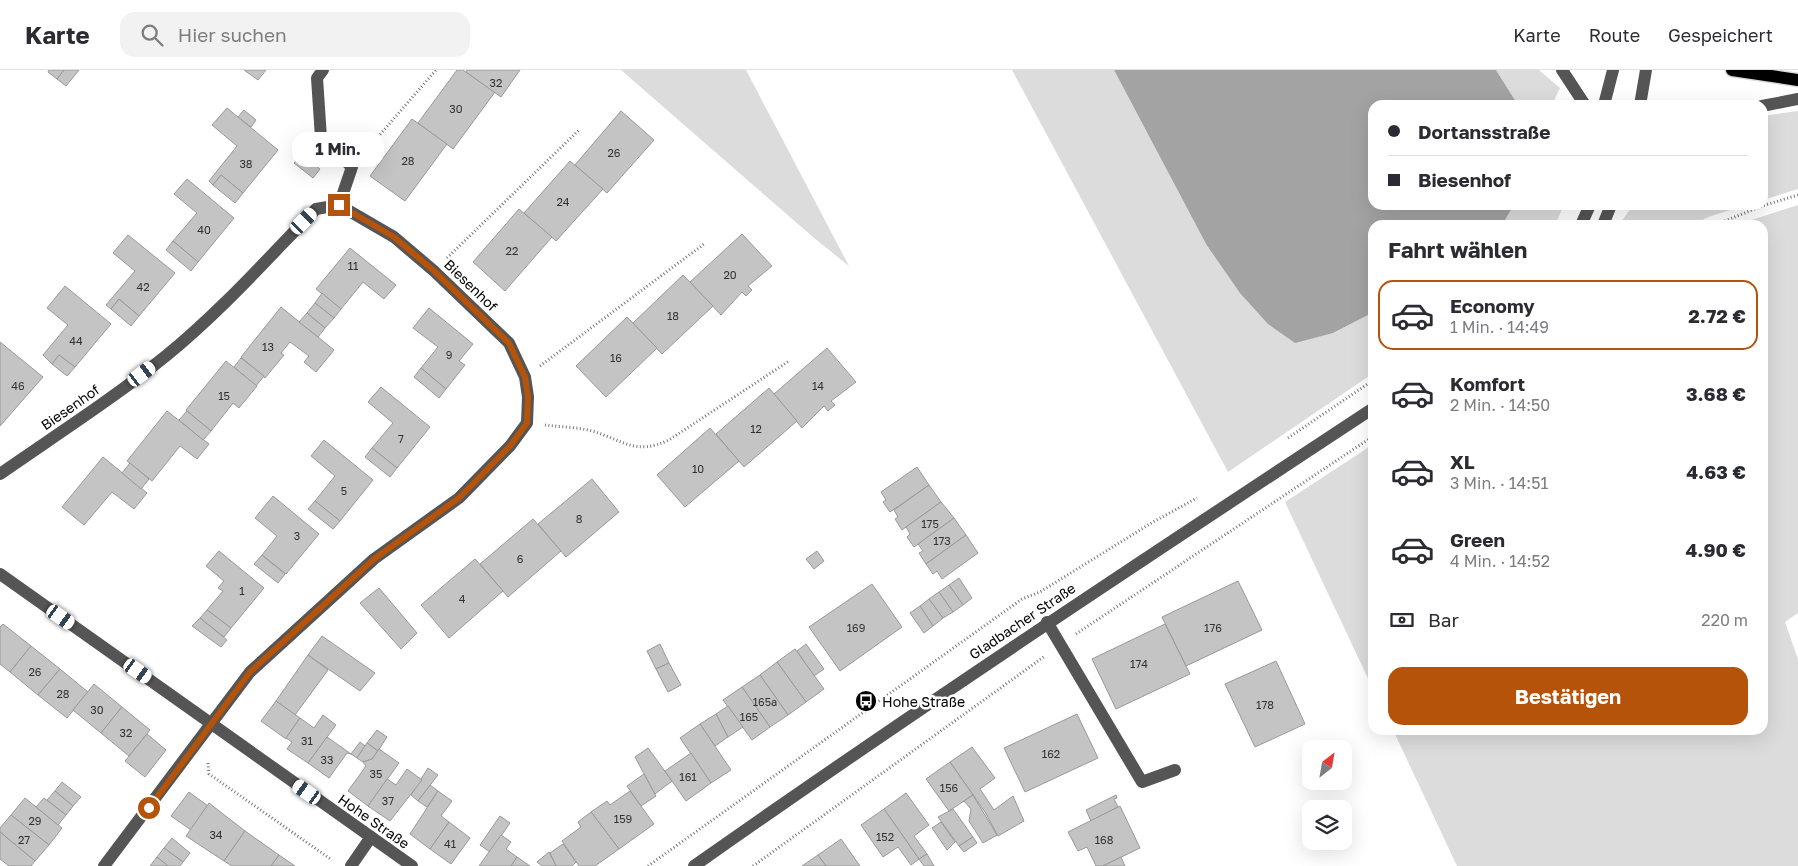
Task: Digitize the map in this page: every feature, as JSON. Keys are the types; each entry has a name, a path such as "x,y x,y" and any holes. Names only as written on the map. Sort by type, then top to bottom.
{"main road":[{"path":"1732,70 1798,80"}],"street":[{"path":"323,70 317,78 322,138 352,167 339,205"},
{"path":"1562,70 1582,100"},
{"path":"1605,100 1612,70"},
{"path":"1641,100 1646,70"},
{"path":"1768,105 1798,99"},
{"name":"Biesenhof","path":"0,474 103,403 167,354 216,310 316,209 339,205 394,237 434,271 509,343 525,377 528,397 527,423"},
{"name":"Gladbacher Straße","path":"694,866 896,724 1368,412"},
{"path":"104,866 250,672 374,559 459,498 510,446 527,423"},
{"name":"Hohe Straße","path":"0,574 412,866"},
{"path":"1048,622 1142,782 1175,770"},
{"path":"350,866 371,837"}],"path":[{"path":"352,167 436,70"},
{"path":"434,271 579,130"},
{"path":"1768,204 1798,195"},
{"path":"1727,220 1752,210"},
{"path":"525,377 704,244"},
{"path":"527,423 591,430 632,447 655,447 669,440 789,361"},
{"path":"1286,439 1368,384"},
{"path":"648,866 1022,599 1040,592 1153,522 1202,495"},
{"path":"202,737 207,754 209,774 340,866"}],"shaded area":[{"path":"621,70 746,70 849,266 814,238"},
{"path":"1012,70 1114,70 1206,244 1333,333 1368,315 1368,377 1228,472"},
{"path":"1114,70 1496,70 1515,100 1368,100 1368,210 1511,210 1505,220 1368,220 1368,315 1333,333 1295,343 1268,324 1240,293 1206,244"},
{"path":"1496,70 1539,70 1560,88 1554,100 1515,100"},
{"path":"1798,111 1798,189 1768,198 1768,115"},
{"path":"1798,205 1798,613 1785,622 1798,659 1798,866 1457,866 1395,735 1768,735 1768,220 1752,220"},
{"path":"1511,210 1562,210 1557,220 1505,220"},
{"path":"1630,210 1731,210 1702,220 1622,220"},
{"path":"1368,448 1368,678 1285,502"}],"building":[{"path":"49,70 64,70 57,79 48,72"},
{"path":"64,70 79,70 66,86 57,79"},
{"path":"244,70 266,70 258,80"},
{"path":"457,70 463,70 495,92 453,149 418,123"},
{"path":"467,70 520,70 501,97 466,72"},
{"path":"227,108 278,150 243,193 221,175 213,185 209,181 237,146 212,125"},
{"path":"244,110 256,120 251,127 238,117"},
{"path":"621,111 654,140 607,193 575,165"},
{"path":"412,119 447,144 405,201 370,176"},
{"path":"302,154 320,169 313,178 294,163"},
{"path":"570,161 603,189 556,241 524,213"},
{"path":"221,175 243,193 235,203 213,185"},
{"path":"187,179 234,218 198,262 173,241 197,213 174,194"},
{"path":"519,209 552,237 505,291 473,262"},
{"path":"742,234 772,266 748,286 752,290 746,296 742,292 721,315 690,282"},
{"path":"128,235 175,273 139,316 119,299 111,309 106,305 135,271 113,253"},
{"path":"173,241 198,262 191,271 166,250"},
{"path":"350,248 396,285 384,299 363,282 341,309 316,289"},
{"path":"683,275 713,306 662,354 633,323"},
{"path":"65,286 111,324 75,367 59,355 52,364 43,355 68,325 47,308"},
{"path":"322,293 341,309 334,318 315,303"},
{"path":"119,299 139,316 131,326 111,309"},
{"path":"315,303 334,318 325,328 307,313"},
{"path":"281,307 334,350 316,372 304,362 309,356 290,342 281,353 284,355 265,378 241,357"},
{"path":"429,308 473,344 459,361 465,365 446,389 421,368 438,347 413,328"},
{"path":"307,313 325,328 318,337 299,322"},
{"path":"627,317 657,348 606,397 576,366"},
{"path":"0,342 43,377 0,426"},
{"path":"827,348 856,382 831,401 835,405 828,411 824,406 802,428 774,394"},
{"path":"59,355 75,367 67,376 52,364"},
{"path":"241,358 264,376 256,386 234,367"},
{"path":"226,361 257,386 239,408 233,403 211,431 186,410"},
{"path":"421,368 446,389 439,398 414,377"},
{"path":"381,387 430,427 397,468 372,448 393,423 368,402"},
{"path":"769,388 797,421 744,467 716,434"},
{"path":"167,411 209,444 197,459 180,446 152,481 127,461"},
{"path":"187,411 211,431 203,440 179,420"},
{"path":"710,428 739,461 685,507 657,475"},
{"path":"324,440 373,480 340,521 315,501 335,476 311,456"},
{"path":"372,448 397,468 390,477 365,457"},
{"path":"103,457 147,493 134,509 112,492 84,525 62,507"},
{"path":"130,463 149,479 141,489 122,473"},
{"path":"917,467 929,485 890,512 883,502 886,500 881,492"},
{"path":"592,479 619,512 566,557 538,524"},
{"path":"929,485 941,502 902,530 895,519 898,517 894,510"},
{"path":"273,496 319,534 286,574 262,555 277,536 255,518"},
{"path":"315,501 340,521 333,529 308,509"},
{"path":"941,502 954,518 914,547 907,537 910,534 906,527"},
{"path":"954,518 966,535 926,564 919,553 923,551 918,544"},
{"path":"533,519 561,551 508,597 480,564"},
{"path":"966,535 978,553 942,579 937,571 933,574 926,564"},
{"path":"219,551 264,588 231,628 207,610 223,591 218,588 224,581 206,566"},
{"path":"817,551 824,561 814,569 806,559"},
{"path":"262,555 285,574 278,583 254,564"},
{"path":"475,559 503,591 449,638 421,605"},
{"path":"959,578 972,598 963,605 949,585"},
{"path":"1238,581 1262,630 1186,666 1162,617"},
{"path":"872,584 902,627 840,671 809,627"},
{"path":"949,585 963,605 953,612 939,592"},
{"path":"379,588 417,633 401,649 360,603"},
{"path":"939,592 953,612 943,618 929,599"},
{"path":"929,599 943,618 933,626 920,606"},
{"path":"920,606 933,626 924,633 910,613"},
{"path":"207,610 231,628 224,637 200,618"},
{"path":"200,618 227,640 221,647 192,626"},
{"path":"3,624 31,646 10,672 0,664 0,627"},
{"path":"1165,624 1190,674 1116,709 1092,659"},
{"path":"322,636 375,673 360,691 308,655"},
{"path":"660,644 669,663 656,669 647,651"},
{"path":"806,644 824,669 814,676 797,651"},
{"path":"31,646 60,669 38,695 10,672"},
{"path":"795,649 824,689 806,702 777,662"},
{"path":"308,655 328,670 295,715 276,701"},
{"path":"1276,661 1305,724 1255,747 1225,684"},
{"path":"777,662 806,702 788,715 760,675"},
{"path":"669,663 681,685 668,692 656,669"},
{"path":"60,669 88,692 67,718 38,695"},
{"path":"760,675 788,715 770,727 742,687"},
{"path":"94,684 122,707 101,733 73,710"},
{"path":"742,687 770,727 752,740 723,700"},
{"path":"276,701 300,718 286,739 261,721"},
{"path":"728,706 743,727 728,737 716,714"},
{"path":"122,707 150,730 129,756 101,733"},
{"path":"716,714 728,737 715,746 700,724"},
{"path":"1077,714 1098,758 1025,792 1004,748"},
{"path":"323,715 336,725 308,763 287,749 292,742 286,738 300,718 314,728"},
{"path":"700,724 731,770 711,783 680,738"},
{"path":"377,730 387,737 378,751 367,743"},
{"path":"147,734 166,750 145,777 125,761"},
{"path":"327,737 351,754 347,753 329,778 308,763"},
{"path":"360,742 365,746 357,758 351,754"},
{"path":"367,743 378,751 372,759 363,762 357,758"},
{"path":"972,747 995,778 980,789 994,810 1013,796 1024,821 998,836 985,812 950,762"},
{"path":"648,748 672,781 655,794 635,757"},
{"path":"379,749 399,763 368,806 348,791 366,766 363,762 372,759"},
{"path":"691,753 711,783 686,801 665,771"},
{"path":"950,762 973,795 949,811 926,779"},
{"path":"428,768 438,775 418,801 411,795"},
{"path":"407,769 422,780 390,821 368,806 387,779 396,785"},
{"path":"644,774 656,796 641,806 627,786"},
{"path":"62,782 81,797 73,806 55,791"},
{"path":"430,785 438,791 427,807 418,801"},
{"path":"55,791 73,806 66,815 47,800"},
{"path":"438,791 452,801 441,816 449,822 430,849 410,834"},
{"path":"630,791 654,824 619,849 591,812 607,801 610,805"},
{"path":"189,792 208,806 191,830 171,816"},
{"path":"906,793 929,825 914,836 927,854 919,859 884,809"},
{"path":"973,795 997,835 983,843 969,821 971,809 964,801"},
{"path":"1116,795 1117,798 1114,799 1118,807 1091,821 1086,810"},
{"path":"25,798 62,828 49,845 11,815"},
{"path":"44,798 66,815 58,825 36,807"},
{"path":"209,803 245,831 224,861 186,836"},
{"path":"1120,806 1140,848 1103,866 1096,866 1087,847 1078,851 1068,832"},
{"path":"884,809 919,859 911,865 898,847 883,857 861,825"},
{"path":"953,809 973,837 959,846 938,817"},
{"path":"591,812 619,849 595,866 579,866 562,841 581,827 578,822"},
{"path":"11,815 49,845 35,861 0,832 0,828"},
{"path":"500,816 510,823 490,852 480,845"},
{"path":"449,822 470,838 451,864 430,849"},
{"path":"941,822 955,842 947,850 932,828"},
{"path":"245,831 279,855 271,866 232,866 224,861"},
{"path":"0,832 35,861 31,866 9,866 0,859"},
{"path":"501,835 511,842 506,849 517,857 511,866 479,866"},
{"path":"973,837 977,843 964,852 959,846"},
{"path":"172,838 190,853 183,862 164,848"},
{"path":"841,839 860,866 826,866 818,855"},
{"path":"563,844 576,862 572,866 556,866 550,853"},
{"path":"164,848 183,862 180,866 168,866 157,857"},
{"path":"549,852 556,866 542,866 537,862"},
{"path":"927,854 934,866 924,866 919,859"},
{"path":"279,855 295,866 271,866"},
{"path":"818,855 826,866 802,866"},
{"path":"157,857 168,866 150,866"},
{"path":"517,857 530,866 511,866"},
{"path":"1121,857 1125,866 1103,866"}],"place":[{"name":"Hohe Straße","path":"866,701"}],"route":[{"path":"149,808 250,672 374,559 459,498 510,446 527,423 528,397 525,377 509,343 434,271 394,237 339,205"}]}
